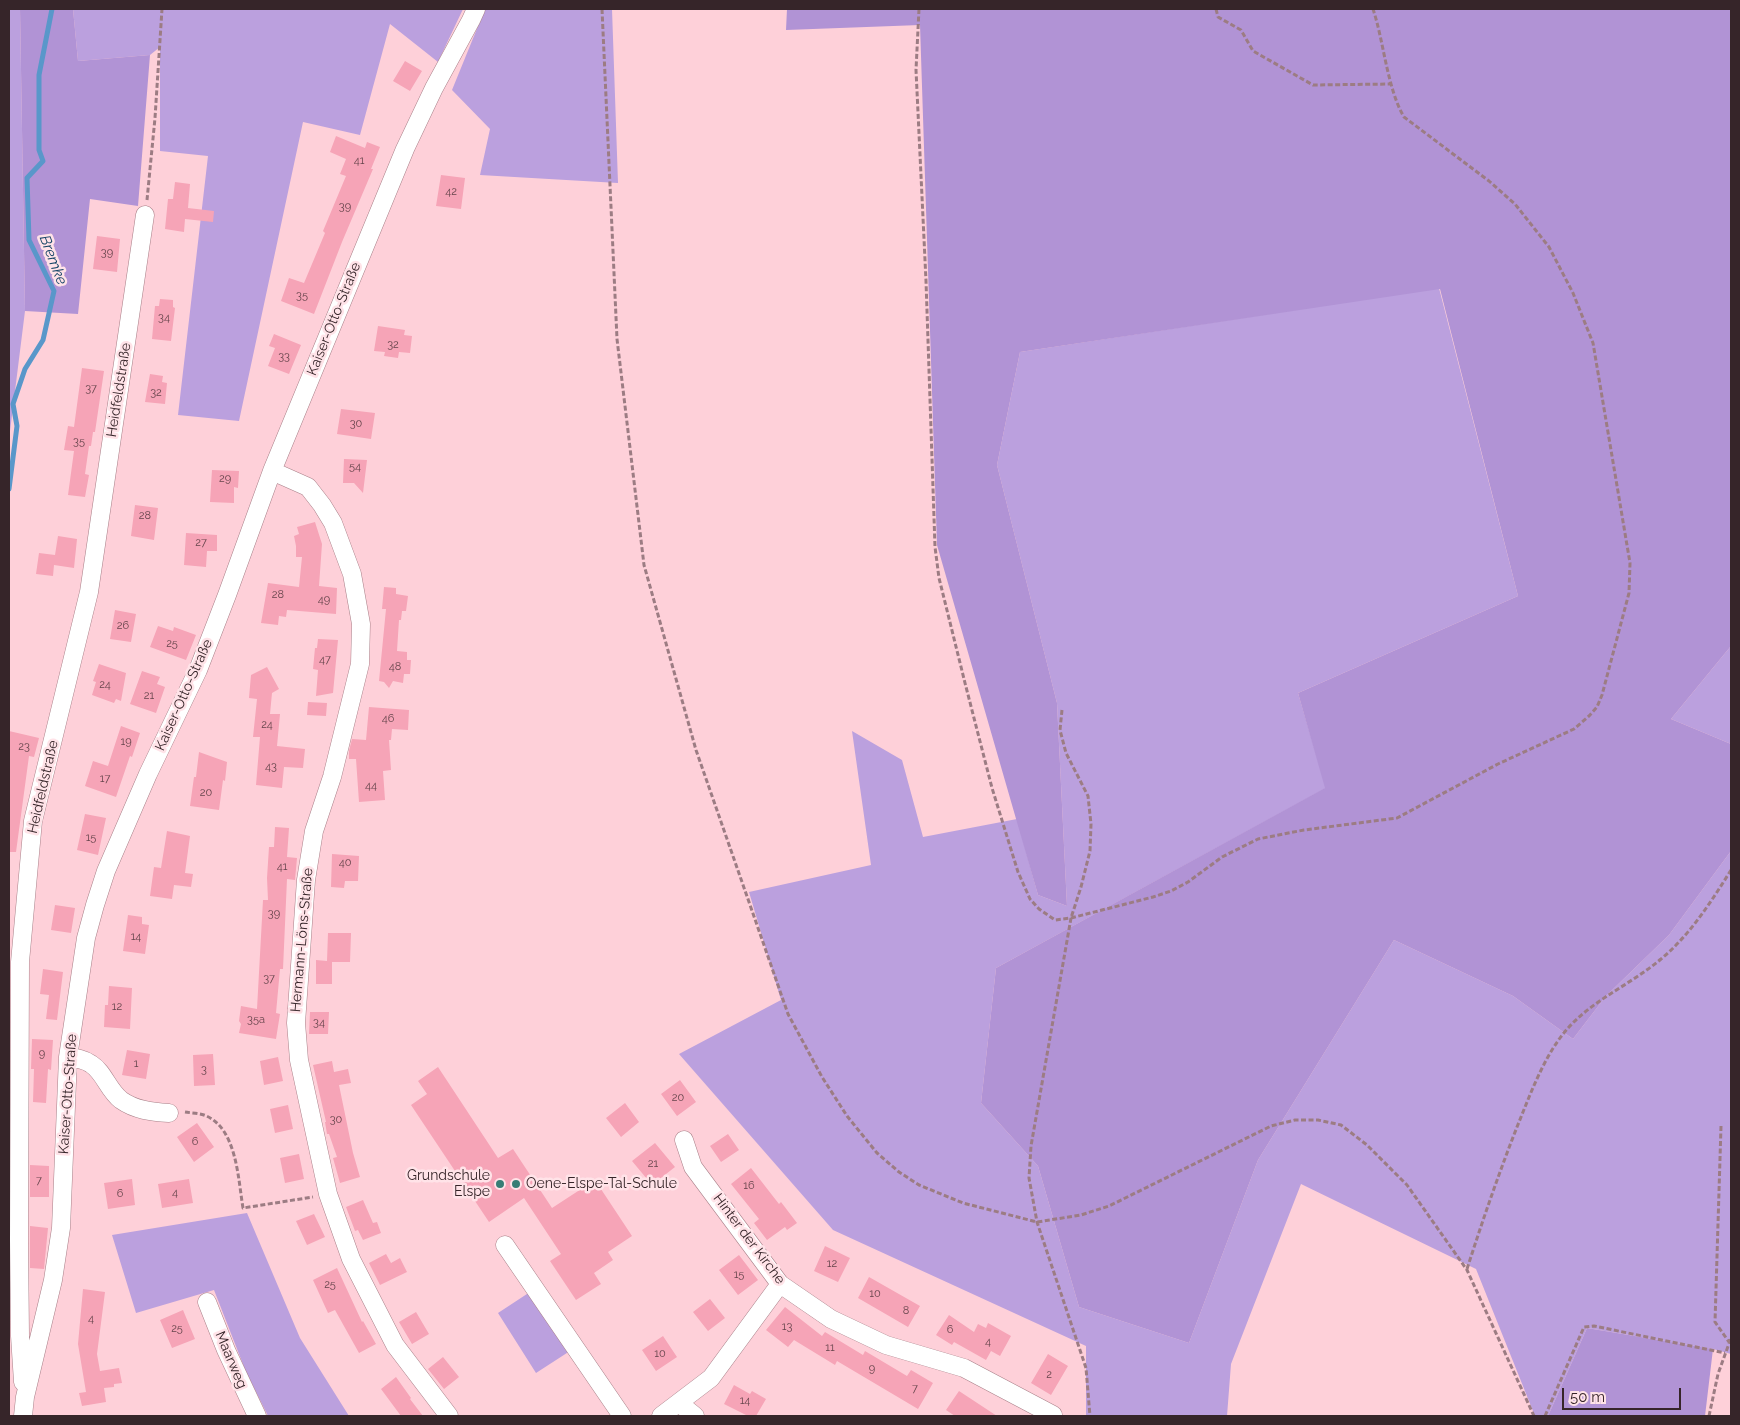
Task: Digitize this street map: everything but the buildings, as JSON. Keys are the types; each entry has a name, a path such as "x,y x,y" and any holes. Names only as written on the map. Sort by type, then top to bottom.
{"street":[{"name":"Kaiser-Otto-Straße","path":"23,1416 25,1397 53,1280 61,1228 68,1057 86,938 106,871 148,774 198,670 272,471 405,149 434,88 476,9"},
{"name":"Heidfeldstraße","path":"25,1397 19,1298 20,962 33,821 89,592 145,215"},
{"name":"Hermann-Löns-Straße","path":"272,471 308,487 333,523 352,574 361,624 360,664 332,777 314,831 306,880 296,1023 299,1060 328,1194 352,1259 395,1345 449,1416"},
{"path":"68,1057 92,1064 113,1094 128,1104 147,1111 170,1114"},
{"name":"Hinter der Kirche","path":"684,1140 693,1167 780,1284 831,1319 886,1345 964,1368 1053,1414"},
{"path":"505,1245 622,1416"},
{"path":"661,1416 711,1378 780,1284"},
{"name":"Maarweg","path":"208,1302 226,1350 257,1416"},
{"path":"679,1403 695,1416"}],"path":[{"path":"145,215 155,118 162,9"},
{"path":"602,9 617,339 644,565 696,750 788,1014 822,1077 847,1116 877,1153 899,1172 919,1185 963,1203 1037,1222 1081,1215 1109,1206 1271,1126 1295,1120 1318,1120 1341,1125 1368,1145 1407,1185 1467,1270 1534,1416"},
{"path":"919,9 916,70 926,281 935,548 939,578 992,788 1018,872 1030,899 1039,909 1055,920 1071,918 1171,891 1188,882 1222,857 1258,839 1304,830 1397,818 1498,764 1574,730 1597,707 1602,695 1629,593 1630,563 1593,343 1573,293 1549,247 1516,204 1490,181 1404,117 1396,104 1378,23 1373,9"},
{"path":"1216,9 1218,17 1240,30 1253,50 1313,85 1392,84"},
{"path":"1062,710 1060,730 1066,753 1088,796 1091,824 1090,851 1071,918 1031,1146 1029,1178 1037,1222 1086,1368 1090,1416"},
{"path":"1467,1270 1505,1157 1537,1080 1560,1038 1586,1011 1660,960 1678,944 1710,904 1731,870"},
{"path":"170,1114 184,1112 205,1116 220,1126 228,1138 233,1152 243,1208 328,1194"},
{"path":"1709,1416 1718,1374 1730,1340 1715,1322 1721,1126"},
{"path":"1545,1416 1584,1327 1594,1326 1725,1354"}],"shaded area":[{"path":"9,9 20,9 25,311 9,439"},
{"path":"20,9 73,9 78,61 150,55 138,206 90,199 78,314 25,311"},
{"path":"73,9 463,9 438,62 390,24 360,135 303,122 239,421 178,415 208,156 160,151 160,47 150,55 78,61"},
{"path":"485,9 612,9 618,183 480,175 490,129 452,90"},
{"path":"787,9 1731,9 1731,646 1671,719 1731,744 1731,851 1669,935 1606,996 1573,1039 1513,996 1394,940 1258,1160 1189,1343 1079,1307 1038,1166 981,1103 996,968 1325,788 1298,693 1518,596 1440,289 1020,352 997,465 1057,703 1067,906 1038,895 937,545 920,25 786,30"},
{"path":"1439,288 1518,596 1298,693 1326,788 996,968 981,1103 1038,1166 1079,1307 1189,1343 1258,1160 1394,940 1513,996 1573,1039 1606,996 1669,935 1731,851 1731,1354 1713,1349 1587,1328 1548,1416 1535,1416 1476,1269 1301,1184 1231,1364 1227,1416 1086,1416 1086,1346 833,1230 679,1054 781,1000 749,892 871,865 852,731 902,760 923,837 1017,819 1038,895 1067,906 1057,703 997,465 1020,352"},
{"path":"1731,646 1731,744 1671,719"},
{"path":"247,1213 300,1338 349,1416 268,1416 246,1372 214,1290 136,1313 112,1235"},
{"path":"530,1292 570,1351 536,1373 498,1313"},
{"path":"1587,1328 1713,1349 1705,1416 1548,1416"}],"waterway":[{"name":"Bremke","path":"9,489 17,426 13,404 25,369 43,340 54,291 29,240 27,178 43,161 39,150 39,75 52,9"}],"place":[{"name":"Grundschule Elspe","path":"500,1184"},
{"name":"Oene-Elspe-Tal-Schule","path":"516,1184"}]}
